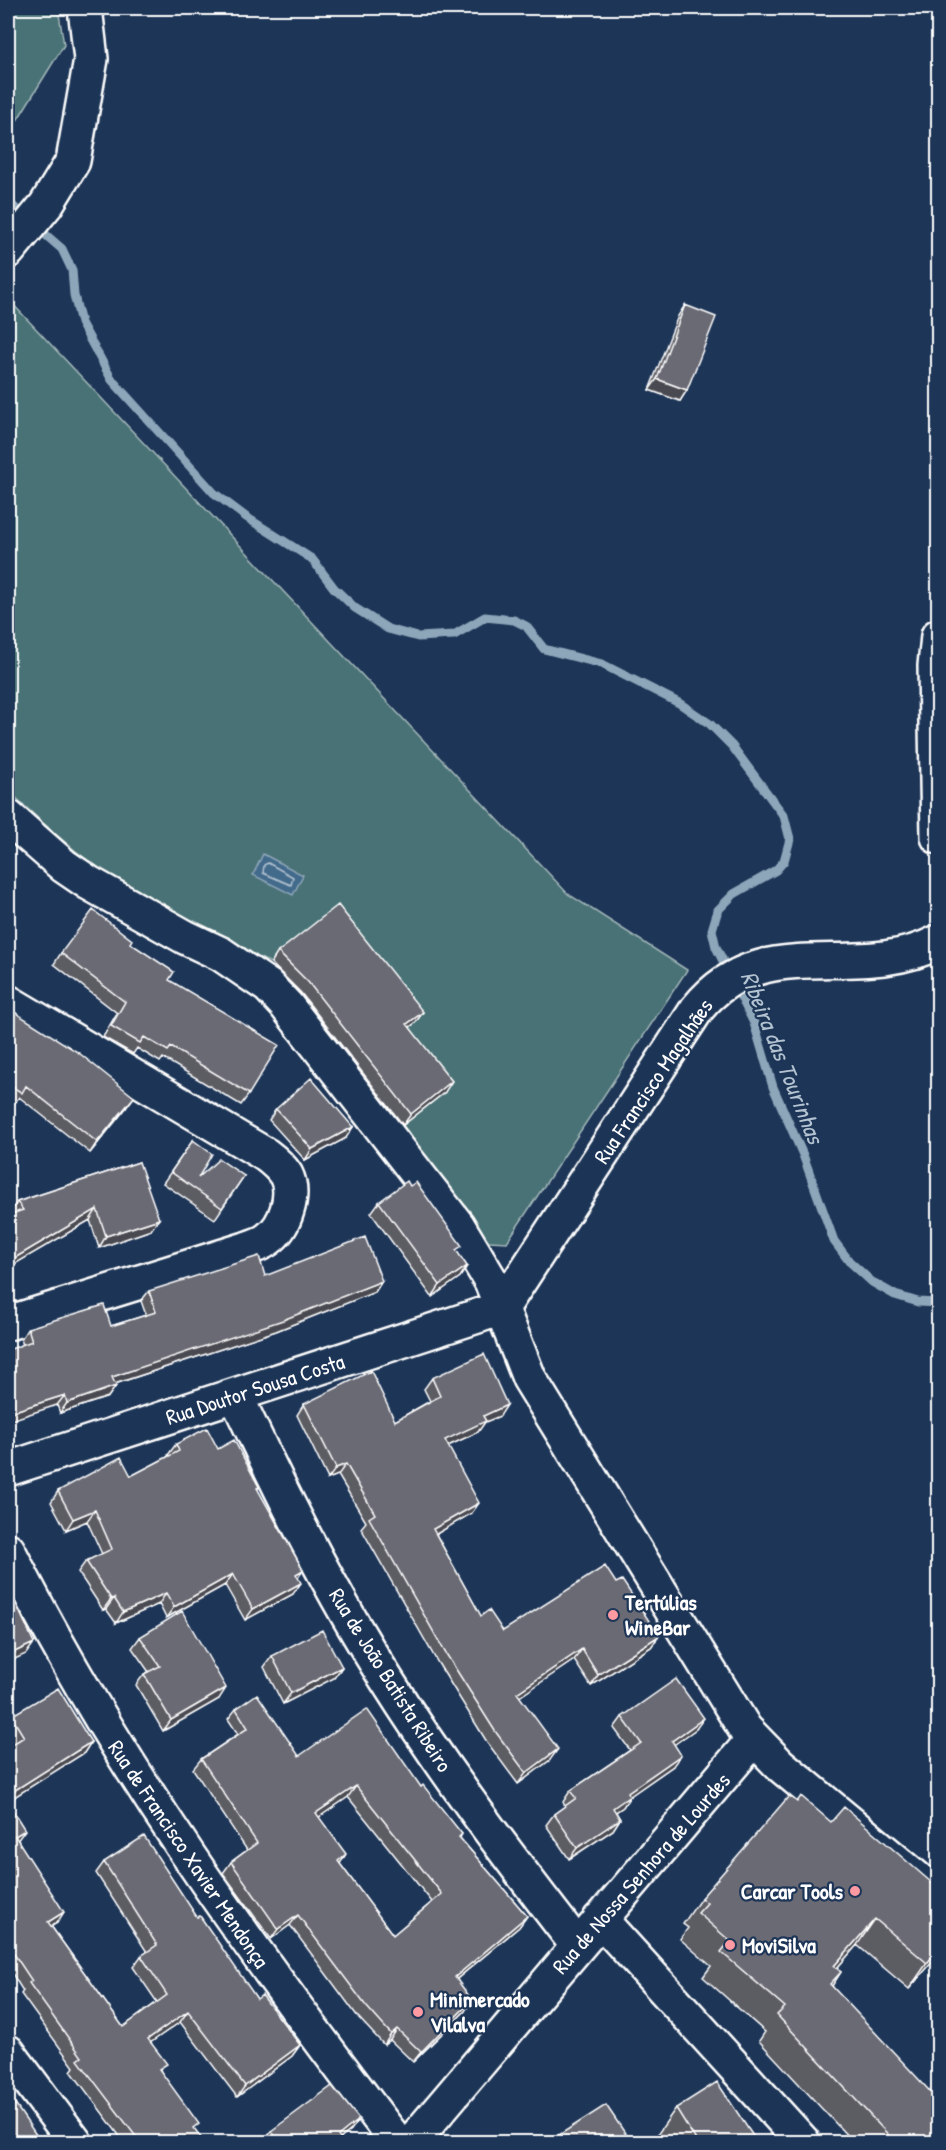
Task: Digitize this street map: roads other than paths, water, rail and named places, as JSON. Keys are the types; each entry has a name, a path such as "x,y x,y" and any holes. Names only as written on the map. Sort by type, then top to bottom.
{"street":[{"path":"9,250 46,205 73,161 91,59 85,8"},
{"path":"939,636 935,666 939,837"},
{"path":"8,817 63,866 185,937 221,954 268,986 286,1005 459,1226 491,1281 529,1378 753,1740 939,1896"},
{"name":"Rua Francisco Magalhães","path":"502,1308 698,1009 716,988 736,975 778,963 886,960 915,954 939,942"},
{"path":"8,1002 277,1163 287,1177 288,1206 277,1231 267,1240 246,1249 8,1323"},
{"name":"Rua Doutor Sousa Costa","path":"8,1469 502,1308"},
{"name":"Rua de João Batista Ribeiro","path":"236,1396 282,1495 336,1596 388,1682 502,1848 577,1945"},
{"name":"Rua de Francisco Xavier Mendonça","path":"8,1550 39,1612 108,1734 167,1825 303,2019 397,2142"},
{"name":"Rua de Nossa Senhora de Lourdes","path":"412,2142 753,1740"},
{"path":"600,1919 803,2142"},
{"path":"8,2052 75,2142"}],"water":[{"path":"263,854 303,875 293,895 253,875"}],"waterway":[{"name":"Ribeira das Tourinhas","path":"8,202 62,249 72,270 74,295 81,323 112,380 214,493 246,517 312,559 334,588 355,608 388,629 418,637 454,635 485,617 514,620 526,626 544,649 602,664 679,703 710,724 732,746 784,816 790,839 784,861 776,870 734,894 718,910 712,930 716,947 754,1023 773,1087 803,1155 834,1241 849,1261 872,1282 895,1295 918,1302 938,1303"}],"place":[{"name":"Tertúlias WineBar","path":"613,1615"},
{"name":"Carcar Tools","path":"855,1891"},
{"name":"MoviSilva","path":"730,1945"},
{"name":"Minimercado Vilalva","path":"418,2012"}]}
